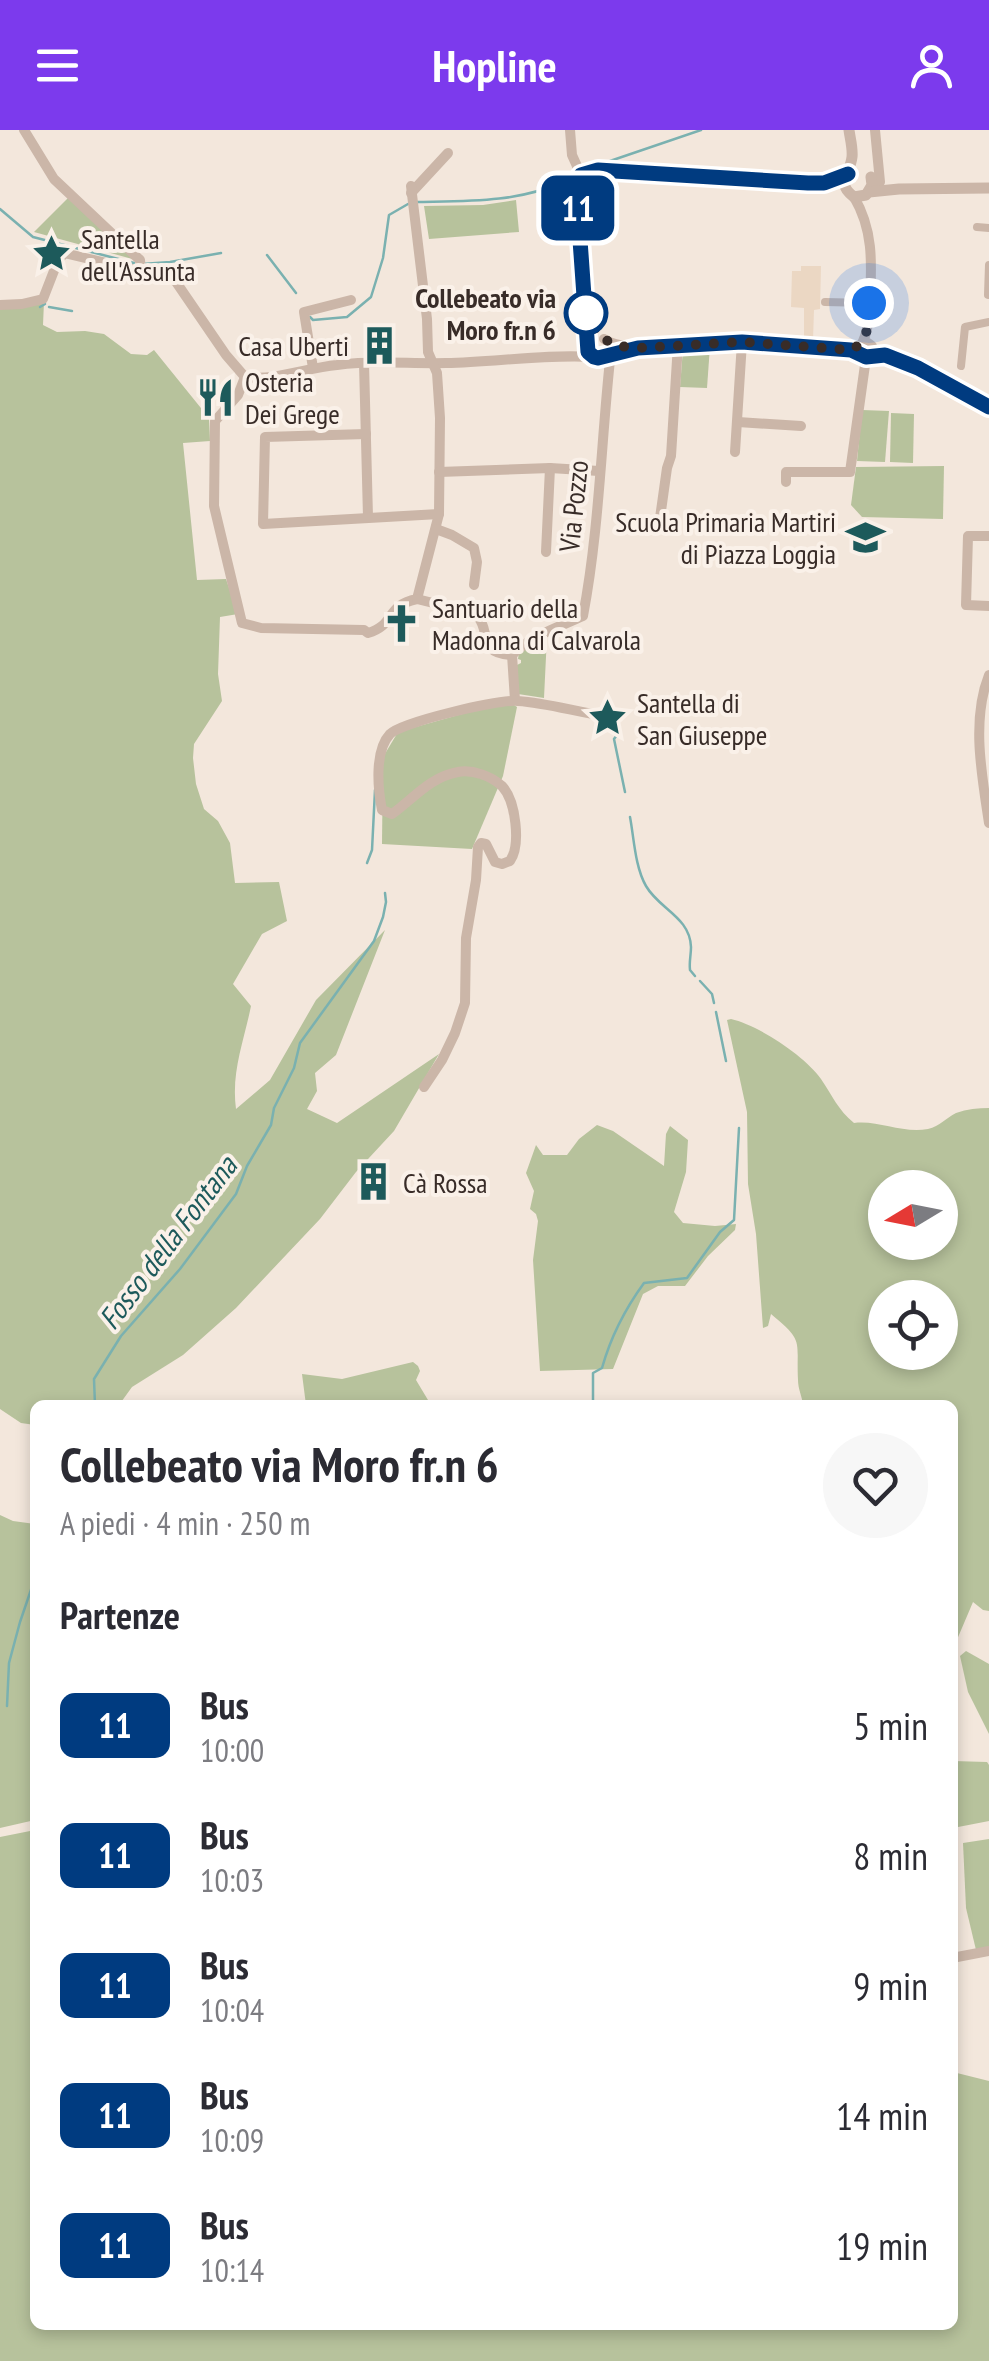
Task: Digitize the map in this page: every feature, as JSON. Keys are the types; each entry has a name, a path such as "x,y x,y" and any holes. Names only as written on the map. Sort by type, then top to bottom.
{"street":[{"path":"24,130 54,179 141,266"},
{"path":"570,130 572,155 581,175 598,170 824,183 862,197 898,188 989,188"},
{"path":"786,482 786,472 850,472 869,303 871,243 864,213 844,182 853,155 849,130"},
{"path":"864,213 872,185 875,130"},
{"path":"417,599 439,514 439,472 412,196 448,153"},
{"path":"853,155 872,176"},
{"path":"824,183 855,170 898,188"},
{"name":"Via Pozzo","path":"512,655 518,648 583,616 588,591 608,377 587,316 576,184 581,175"},
{"path":"978,228 989,228"},
{"path":"0,305 44,299 64,254 141,266 174,279 226,355 245,377 259,379 364,363 431,367 563,355 612,344 638,348"},
{"path":"988,295 989,265"},
{"path":"312,368 304,312 351,300"},
{"path":"825,302 869,303"},
{"path":"961,366 965,327 989,322"},
{"path":"600,348 742,342 864,350 918,368 989,407"},
{"path":"735,452 742,342"},
{"path":"660,518 671,456 678,344"},
{"path":"364,363 368,517"},
{"path":"212,520 215,420 238,395 245,377"},
{"path":"738,422 801,426"},
{"path":"366,434 265,437 263,524 439,514"},
{"path":"546,552 550,468"},
{"path":"439,472 599,470"},
{"path":"214,506 242,624 261,628 361,630 366,639 384,627 398,605 417,599 474,614 482,623 490,647 512,655 515,700"},
{"path":"436,529 474,548 474,584"},
{"path":"989,536 968,536 966,604 989,606"},
{"path":"989,675 980,710 989,823"},
{"path":"424,1087 455,1034 465,1003 466,938 478,846 484,842 489,846 495,862 510,861 515,852 516,828 505,790 493,780 468,771 439,778 392,814 385,813 378,777 387,738 392,732 466,708 515,700 610,717"},
{"path":"958,1957 989,1951"}],"green space":[{"path":"69,197 136,260 34,232"},
{"path":"516,200 519,232 429,239 424,206"},
{"path":"44,302 43,325 57,332 104,334 131,354 147,355 154,350 209,418 210,441 183,443 197,580 226,579 238,614 220,617 218,674 222,701 194,744 196,784 204,809 218,821 230,843 235,883 279,882 287,921 262,934 233,984 251,1006 237,1069 236,1109 270,1080 316,1000 385,930 336,1055 315,1073 317,1091 307,1109 337,1123 439,1054 394,1131 320,1219 236,1308 183,1355 132,1387 123,1400 30,1400 30,1424 0,1409 0,308"},
{"path":"710,346 707,388 680,387 683,349"},
{"path":"862,410 889,411 885,462 857,461"},
{"path":"891,413 914,414 913,463 890,462"},
{"path":"944,466 943,519 862,517 851,505 856,467"},
{"path":"547,636 544,698 518,694 519,652"},
{"path":"508,701 517,707 503,776 472,849 382,844 383,757 398,732"},
{"path":"727,1020 754,1028 793,1051 814,1070 854,1123 919,1130 932,1128 960,1112 989,1108 989,1611 973,1602 958,1637 958,1400 802,1400 794,1337 771,1314 768,1326 763,1328 748,1184 747,1112"},
{"path":"597,1125 613,1131 664,1166 670,1126 688,1140 686,1172 674,1212 683,1223 736,1224 735,1230 685,1286 658,1286 643,1294 613,1369 540,1371 533,1260 538,1221 530,1209 534,1191 526,1173 536,1145 543,1155 567,1155"},
{"path":"413,1362 420,1371 416,1380 428,1400 305,1400 302,1374 342,1379"},
{"path":"0,1515 30,1523 30,1821 0,1828"},
{"path":"966,1651 989,1664 989,1734 968,1692 960,1656"},
{"path":"958,1761 989,1765 989,1821 958,1827"},
{"path":"30,1831 30,2330 958,2330 958,2073 989,2081 989,2361 0,2361 0,1837"},
{"path":"989,1839 989,1947 976,1950 966,1908 963,1843"}],"shaded area":[{"path":"801,266 821,266 820,309 814,310 813,340 804,340 804,308 791,307 792,271 801,271"}],"waterway":[{"path":"610,161 701,130"},
{"path":"416,202 509,197 562,182"},
{"path":"310,317 347,317 371,297 383,258 389,215 408,204"},
{"path":"0,209 33,237 134,263"},
{"path":"142,264 221,253"},
{"path":"267,255 296,293"},
{"path":"40,307 45,304"},
{"path":"49,307 72,311"},
{"path":"613,721 625,792"},
{"name":"Fosso della Fontana","path":"367,863 372,850 375,790"},
{"path":"630,817 642,878 685,928 691,947 690,970 695,976"},
{"name":"Fosso della Fontana","path":"95,1400 94,1379 121,1336 180,1269 236,1194 271,1125 300,1043 374,941 383,917 385,893"},
{"path":"700,981 712,994 714,1003"},
{"path":"716,1012 726,1061"},
{"path":"593,1400 593,1373 602,1368 619,1323 644,1283 687,1278 720,1232 734,1220 739,1128"},
{"path":"7,1706 9,1663 30,1593"}],"bus line":[{"name":"11","path":"848,174 824,183 598,170 581,175 576,184 588,352 598,358 638,348 742,342 851,350 866,357 885,355 918,368 989,407"}],"place":[{"name":"Santella dell'Assunta","path":"51,254"},
{"name":"Collebeato via Moro fr.n 6","path":"586,313"},
{"name":"Casa Uberti","path":"379,345"},
{"name":"Osteria Dei Grege","path":"215,397"},
{"name":"Scuola Primaria Martiri di Piazza Loggia","path":"866,537"},
{"name":"Santuario della Madonna di Calvarola","path":"402,623"},
{"name":"Santella di San Giuseppe","path":"607,718"},
{"name":"Cà Rossa","path":"373,1182"}],"route":[{"path":"586,313 600,337 618,346 742,342 851,350 862,344 867,333 869,303"}]}
